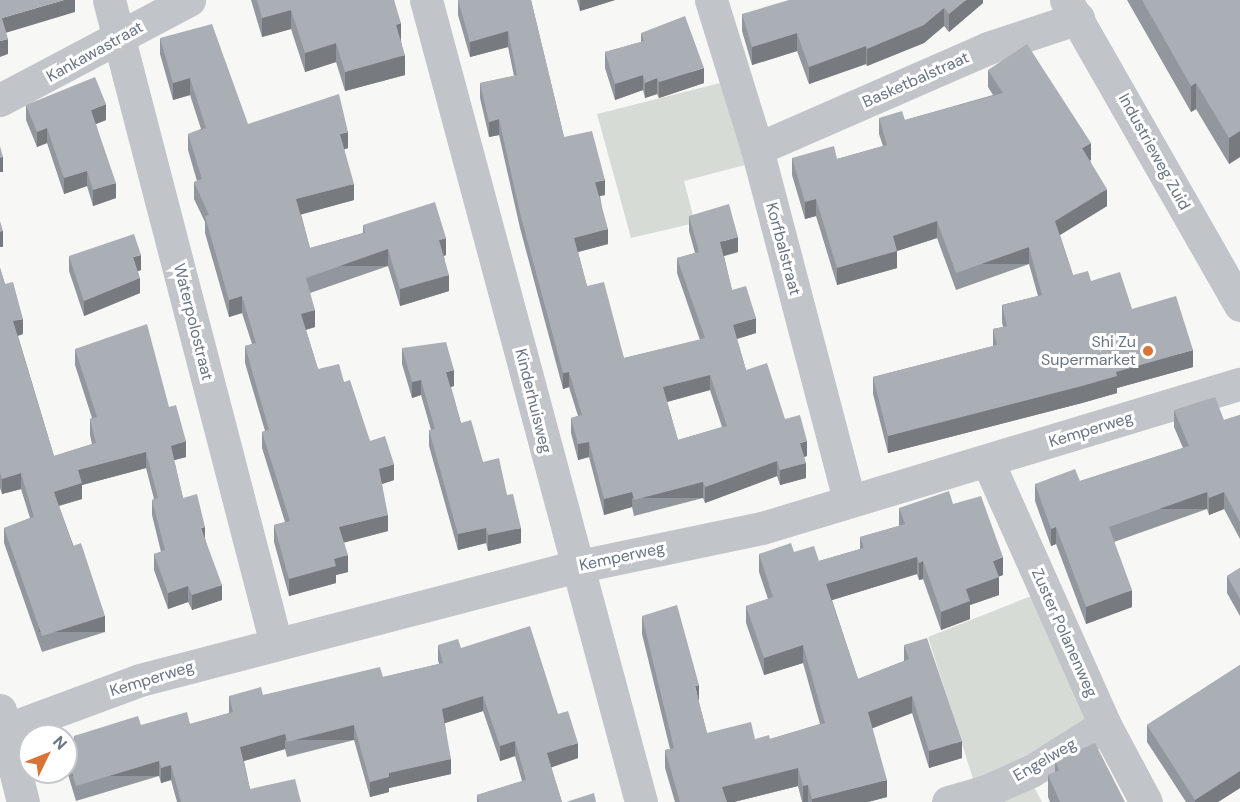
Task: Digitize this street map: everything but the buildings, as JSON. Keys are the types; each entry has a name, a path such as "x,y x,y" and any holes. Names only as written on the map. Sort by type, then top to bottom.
{"street":[{"name":"Waterpolostraat","path":"109,0 276,644"},
{"name":"Kankawastraat","path":"0,100 120,39 189,0"},
{"name":"Kinderhuisweg","path":"426,0 490,229 575,567 640,802"},
{"name":"Korfbalstraat","path":"711,0 757,149 849,500"},
{"name":"Basketbalstraat","path":"757,149 1072,9"},
{"name":"Industrieweg Zuid","path":"1072,9 1240,305"},
{"name":"Kemperweg","path":"3,720 140,680 575,567 762,528 849,500 988,462 1240,384"},
{"name":"Zuster Polanenweg","path":"988,462 1105,725 1146,802"},
{"path":"3,720 7,768 23,802"},
{"name":"Engelweg","path":"948,802 984,792 1031,771 1105,725"}],"shaded area":[{"path":"724,82 749,164 684,181 695,223 631,238 597,114"},
{"path":"1036,594 1088,719 975,785 928,637"},
{"path":"1034,787 1042,802 995,802"}],"place":[{"name":"Shi Zu Supermarket","path":"1148,351"}]}
